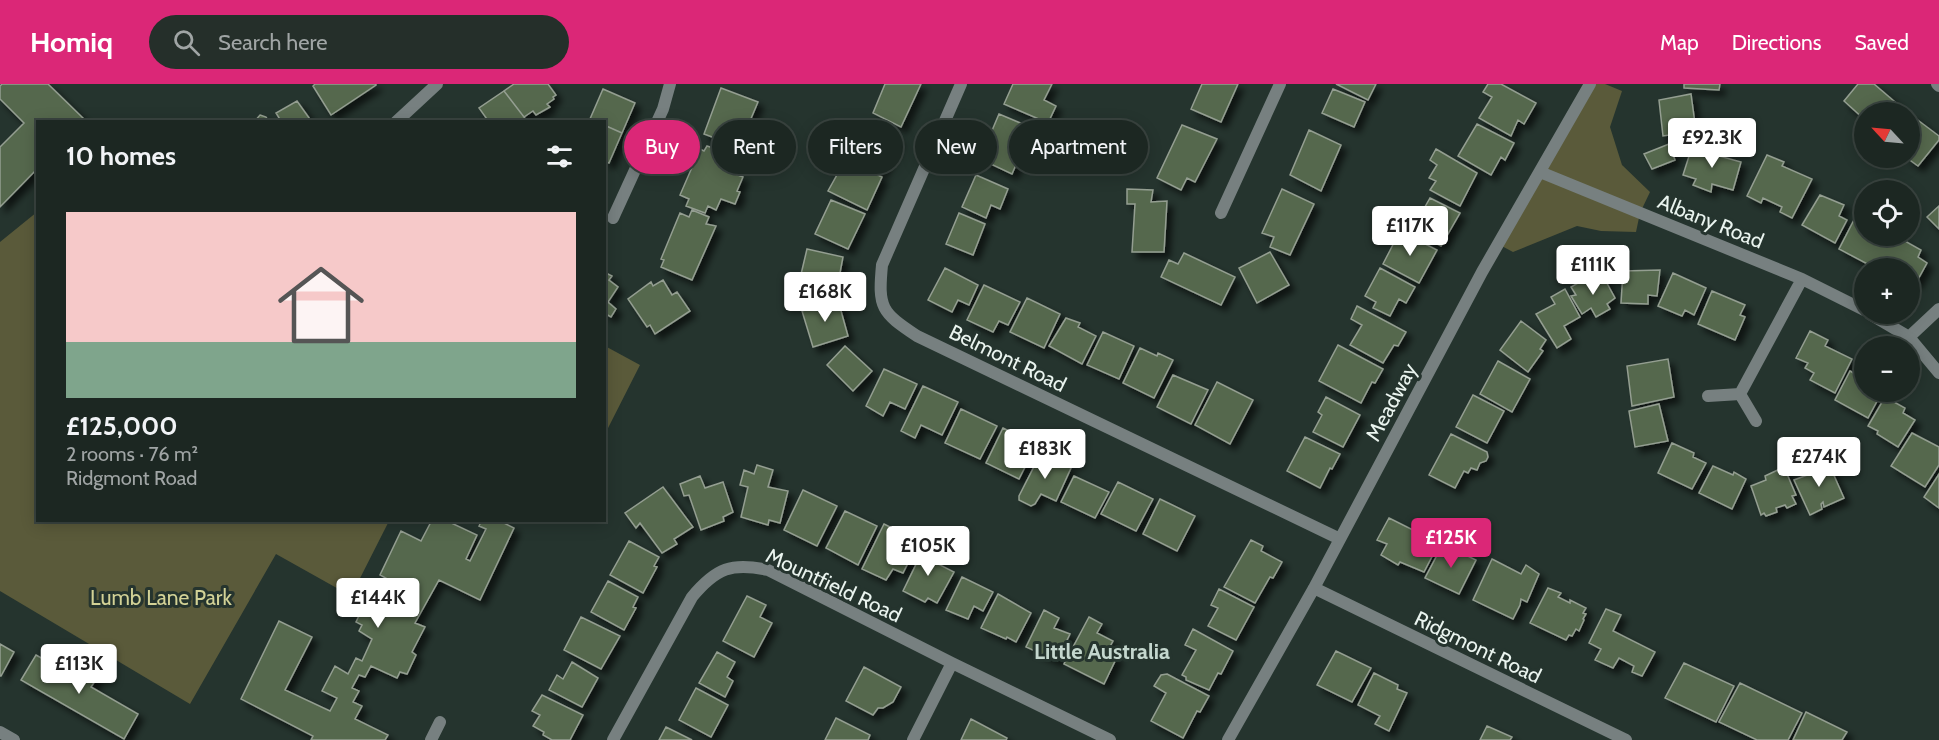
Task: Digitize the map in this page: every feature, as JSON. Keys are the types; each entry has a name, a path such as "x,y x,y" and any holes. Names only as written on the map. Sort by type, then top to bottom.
{"street":[{"path":"398,120 438,84"},
{"path":"613,218 663,109 670,84"},
{"name":"Belmont Road","path":"962,84 882,265 879,292 884,310 897,323 916,336 1340,539"},
{"path":"1221,213 1280,84"},
{"name":"Meadway","path":"1228,740 1314,588 1482,272 1590,84"},
{"name":"Albany Road","path":"1540,172 1802,279 1854,305"},
{"path":"1740,394 1802,279"},
{"path":"1912,336 1939,309"},
{"path":"1887,324 1907,336"},
{"path":"1920,350 1939,373"},
{"path":"1708,396 1740,394"},
{"path":"1740,394 1756,421"},
{"name":"Mountfield Road","path":"613,740 692,597 717,573 737,566 768,570 1110,740"},
{"name":"Ridgmont Road","path":"1314,588 1622,739"},
{"path":"913,740 952,663"},
{"path":"431,740 440,722"},
{"path":"0,732 14,740"}],"green space":[{"path":"1590,84 1605,84 1622,91 1610,127 1622,165 1650,192 1640,213 1636,232 1601,231 1577,226 1513,252 1498,244"},
{"name":"Lumb Lane Park","path":"36,213 36,522 388,522 351,596 276,554 190,704 0,591 0,242"},
{"path":"606,347 640,365 606,432"}],"building":[{"path":"2,84 48,84 85,120 36,120 36,170 0,207 0,147 24,123 0,99"},
{"path":"315,84 376,85 331,115 313,86"},
{"path":"514,84 548,84 556,95 547,104 550,107 536,115 533,111 524,117 504,91"},
{"path":"885,84 921,84 903,123 903,120 887,120 873,113"},
{"path":"1013,84 1052,84 1044,100 1056,106 1049,120 1041,120 1004,104"},
{"path":"1202,84 1238,84 1221,122 1191,109"},
{"path":"1336,84 1376,84 1368,100"},
{"path":"1488,84 1501,84 1536,103 1524,124 1518,120 1511,136 1479,118 1492,97 1483,92"},
{"path":"1684,84 1720,84 1719,90 1684,88"},
{"path":"1858,84 1874,84 1895,102 1854,102 1854,110 1844,101"},
{"path":"721,88 758,102 750,120 712,120 712,137 704,134"},
{"path":"603,89 635,103 628,120 624,120 622,133 606,126 606,120 590,119"},
{"path":"1333,89 1365,102 1354,127 1322,113"},
{"path":"504,91 526,120 488,120 479,108"},
{"path":"1691,94 1696,131 1663,136 1659,100"},
{"path":"297,101 311,120 280,120 276,113"},
{"path":"999,114 1013,120 1009,120 1009,173 997,167 996,120"},
{"path":"260,115 268,120 256,120"},
{"path":"1920,122 1939,136 1939,140 1920,164"},
{"path":"1477,124 1514,143 1505,160 1501,157 1491,175 1458,156"},
{"path":"1182,125 1217,139 1195,182 1187,178 1181,190 1157,178"},
{"path":"606,126 622,133 609,163 606,162"},
{"path":"1309,130 1341,145 1321,191 1290,175"},
{"path":"1669,144 1675,160 1652,169 1644,154"},
{"path":"1707,145 1721,148 1719,156 1741,162 1733,190 1712,184 1711,192 1693,185 1696,179 1683,175 1691,150 1704,153"},
{"path":"707,146 712,148 712,174 735,174 743,177 735,204 721,199 716,210 708,206 705,213 686,206 689,199 680,195 689,174 700,174 700,149 704,151"},
{"path":"1436,149 1477,173 1460,206 1430,190 1436,181 1429,178 1437,165 1430,160"},
{"path":"1767,155 1784,162 1782,166 1812,179 1792,218 1780,212 1782,207 1763,198 1761,203 1747,196"},
{"path":"837,174 876,174 882,177 867,210 828,191"},
{"path":"976,175 1008,189 1000,209 991,205 986,218 962,207"},
{"path":"1127,189 1153,190 1151,202 1167,201 1164,252 1132,252 1135,204 1127,204"},
{"path":"1282,189 1314,204 1290,255 1270,247 1274,237 1262,233"},
{"path":"1820,195 1844,205 1839,216 1847,220 1835,243 1802,225"},
{"path":"1430,198 1460,213 1441,246 1412,230"},
{"path":"831,200 865,214 848,249 815,234"},
{"path":"1939,206 1939,229 1927,217"},
{"path":"692,210 709,217 706,224 716,226 692,280 661,267 664,260 661,259 680,213 689,217"},
{"path":"959,213 985,224 973,255 946,244"},
{"path":"1854,220 1854,246 1914,246 1921,250 1920,258 1856,258 1839,249"},
{"path":"1400,231 1437,250 1419,283 1383,264"},
{"path":"807,249 843,257 836,294 798,287"},
{"path":"1270,252 1289,285 1257,303 1239,268"},
{"path":"1184,253 1235,277 1221,305 1161,277 1169,260 1178,264"},
{"path":"1920,258 1927,263 1920,276"},
{"path":"945,268 978,285 969,305 958,300 952,312 928,300"},
{"path":"1380,268 1415,287 1406,303 1399,299 1390,316 1373,308 1376,302 1365,296"},
{"path":"1660,270 1657,296 1648,295 1648,304 1621,303 1623,271"},
{"path":"606,273 612,276 609,280 618,287 608,302 616,309 611,317 606,314"},
{"path":"1673,273 1706,288 1694,315 1685,310 1682,316 1658,306"},
{"path":"1603,276 1615,298 1607,304 1610,309 1596,317 1591,308 1582,314 1571,296 1576,295 1571,287 1585,279 1588,285"},
{"path":"663,280 672,295 677,292 690,311 655,334 650,325 647,327 628,299 651,282 653,286"},
{"path":"984,285 1020,302 1008,325 999,321 993,332 967,320"},
{"path":"1565,289 1580,317 1564,326 1571,339 1557,348 1536,314 1555,304 1551,297"},
{"path":"1712,291 1745,305 1740,315 1745,317 1735,340 1698,324"},
{"path":"1027,298 1060,314 1044,348 1010,332"},
{"path":"838,300 848,336 813,347 802,311"},
{"path":"1357,306 1406,332 1398,346 1394,345 1383,363 1350,345 1362,325 1351,319"},
{"path":"1066,318 1080,323 1078,327 1096,336 1082,364 1049,346"},
{"path":"1521,321 1546,340 1540,349 1543,351 1528,372 1500,350"},
{"path":"1810,331 1828,340 1825,346 1852,359 1835,393 1810,380 1814,373 1805,368 1808,363 1796,358"},
{"path":"1103,332 1134,346 1119,379 1087,365"},
{"path":"1338,345 1383,369 1375,383 1372,382 1361,403 1319,381"},
{"path":"845,346 872,371 853,391 827,365"},
{"path":"1140,348 1173,360 1154,398 1123,383"},
{"path":"1668,359 1674,397 1632,406 1627,366"},
{"path":"1498,361 1530,379 1512,412 1480,394"},
{"path":"884,369 917,384 905,409 890,402 883,416 866,406"},
{"path":"1850,371 1854,373 1854,402 1877,402 1868,418 1835,400"},
{"path":"1173,375 1208,390 1191,424 1157,407"},
{"path":"1217,382 1253,400 1230,444 1195,425"},
{"path":"923,386 958,402 942,435 921,425 915,438 901,431"},
{"path":"1473,395 1504,411 1487,443 1456,427"},
{"path":"1326,397 1360,415 1343,447 1313,432 1322,415 1318,412"},
{"path":"1882,402 1894,402 1905,408 1903,413 1915,420 1898,447 1868,426"},
{"path":"1659,404 1668,441 1635,447 1629,411"},
{"path":"961,409 997,426 980,459 945,443"},
{"path":"1003,428 1036,445 1019,479 986,463"},
{"path":"1912,433 1939,447 1939,465 1925,487 1891,466"},
{"path":"1451,434 1487,452 1488,457 1486,461 1480,463 1477,470 1471,468 1468,473 1464,471 1455,488 1429,475"},
{"path":"1305,437 1340,454 1320,488 1287,471"},
{"path":"1672,443 1694,453 1693,457 1706,463 1692,489 1658,473"},
{"path":"1041,453 1071,468 1056,501 1041,494 1031,506 1019,500 1019,496"},
{"path":"1828,462 1844,498 1824,507 1823,502 1822,509 1810,515 1794,480 1810,474 1808,470"},
{"path":"757,465 773,470 768,487 788,491 780,523 769,520 768,525 741,517 748,487 740,485 744,470 754,474"},
{"path":"1713,466 1733,475 1734,472 1746,479 1732,509 1699,493"},
{"path":"1784,467 1796,495 1792,496 1796,504 1787,508 1785,505 1776,508 1777,512 1766,516 1764,513 1761,515 1751,486 1766,480 1765,476"},
{"path":"1939,474 1939,508 1924,497"},
{"path":"700,476 705,488 723,482 733,512 723,517 724,521 701,530 689,495 684,496 680,484"},
{"path":"1074,476 1109,492 1095,518 1061,502"},
{"path":"1118,482 1153,499 1136,531 1101,514"},
{"path":"663,487 693,527 674,539 677,544 662,553 640,523 636,528 625,513"},
{"path":"803,490 837,506 817,546 784,530"},
{"path":"1160,499 1195,516 1177,551 1143,534"},
{"path":"845,511 877,526 858,565 826,548"},
{"path":"1389,518 1439,543 1424,572 1400,562 1398,565 1381,555 1387,544 1377,540"},
{"path":"431,522 449,522 477,535 466,559 470,561 486,529 479,526 481,522 502,522 514,528 480,600 439,580 415,623 425,627 412,652 416,655 407,674 400,672 397,678 371,666 365,677 359,675 352,688 359,691 353,702 362,706 355,719 388,735 385,740 311,740 313,736 241,699 279,621 312,637 285,690 330,711 337,698 322,691 335,666 348,674 356,658 362,661 372,639 359,631 362,625 356,622 367,599 374,603 377,596 394,605 404,588 380,575 401,531 421,541"},
{"path":"884,524 902,533 896,543 914,551 903,573 893,569 886,580 862,569"},
{"path":"1251,540 1263,546 1261,551 1282,562 1255,603 1224,587"},
{"path":"629,541 659,557 654,566 657,567 643,593 610,575"},
{"path":"926,544 940,550 934,562 954,572 937,603 928,598 925,602 903,591"},
{"path":"1443,544 1476,560 1459,594 1425,578"},
{"path":"1492,559 1521,574 1526,565 1539,574 1527,602 1521,599 1513,619 1473,600"},
{"path":"962,577 993,592 983,611 974,606 968,619 946,610"},
{"path":"608,581 638,597 633,607 636,608 624,630 591,612"},
{"path":"1548,588 1561,593 1558,597 1586,608 1579,631 1576,629 1566,640 1530,623"},
{"path":"1219,589 1254,607 1236,640 1208,626 1218,608 1211,605"},
{"path":"998,594 1031,613 1016,642 981,628"},
{"path":"747,596 766,605 760,617 772,623 754,657 723,641"},
{"path":"1606,609 1621,615 1613,631 1655,652 1642,676 1632,672 1634,666 1619,658 1613,668 1595,660 1601,649 1589,643"},
{"path":"1044,610 1059,618 1054,628 1070,634 1057,661 1026,647"},
{"path":"581,617 620,636 601,669 564,650"},
{"path":"1089,617 1102,624 1097,633 1113,641 1107,652 1117,657 1104,684 1064,664"},
{"path":"1193,629 1233,651 1221,674 1218,673 1209,690 1186,680 1186,677 1182,675 1196,650 1185,645"},
{"path":"0,644 14,652 1,676 0,676"},
{"path":"1336,651 1371,668 1352,702 1317,685"},
{"path":"717,652 735,662 727,677 733,681 725,697 699,683"},
{"path":"36,655 59,668 65,660 97,678 91,687 138,714 124,739 21,680"},
{"path":"572,662 598,678 582,707 549,690 557,675 563,679"},
{"path":"1684,663 1734,686 1716,722 1665,698"},
{"path":"864,667 901,687 893,702 883,708 878,708 873,715 846,701"},
{"path":"1374,673 1398,685 1397,689 1407,693 1389,731 1375,724 1380,716 1358,705"},
{"path":"1167,674 1209,696 1200,712 1197,711 1183,738 1151,721 1166,693 1154,686 1161,675"},
{"path":"1740,683 1802,713 1788,740 1757,740 1719,722"},
{"path":"696,688 728,705 711,737 679,720"},
{"path":"542,695 583,715 570,740 552,740 533,726 540,715 532,711"},
{"path":"1806,712 1847,732 1842,740 1793,740"},
{"path":"836,718 870,735 868,740 825,740"},
{"path":"971,719 1007,738 1006,740 961,740"},
{"path":"1487,726 1512,737 1510,740 1480,740"},
{"path":"666,727 692,740 659,740"}],"district":[{"name":"Little Australia","path":"1102,651"}]}
